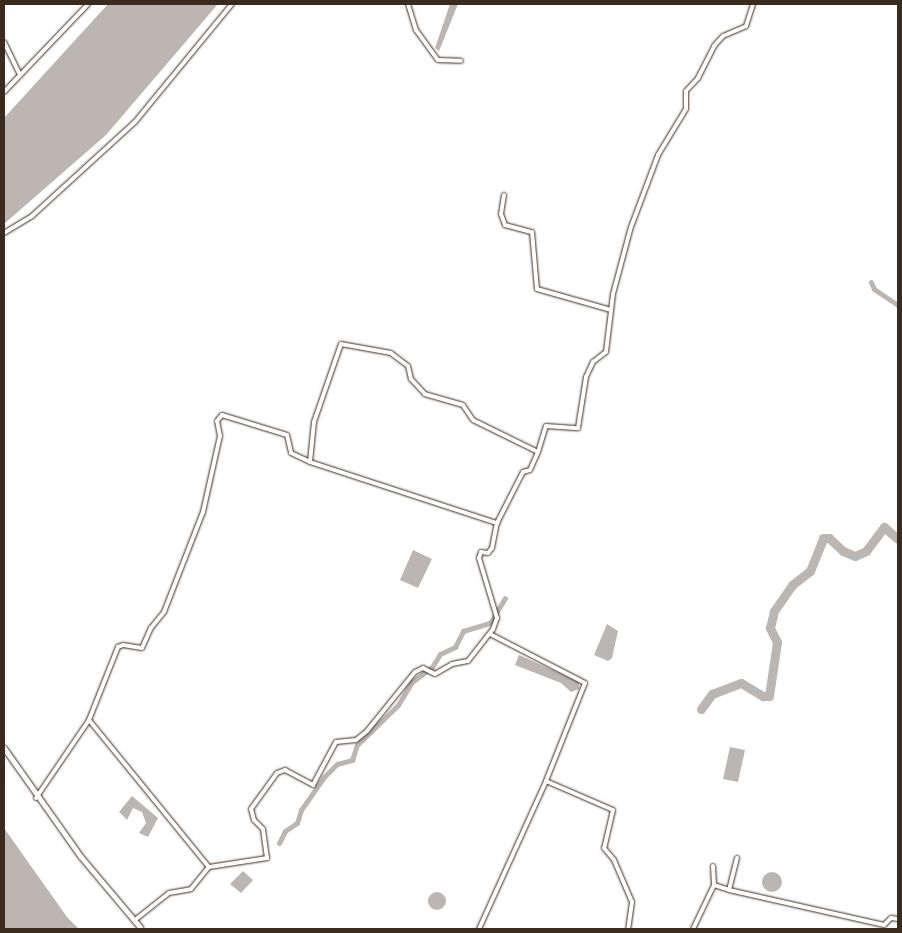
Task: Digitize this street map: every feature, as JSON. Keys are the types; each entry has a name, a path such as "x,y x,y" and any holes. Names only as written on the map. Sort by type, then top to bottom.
{"street":[{"path":"4,92 19,73 35,62 88,4"},
{"path":"4,234 32,216 135,122 232,4"},
{"path":"408,4 416,30 438,60 461,61"},
{"path":"135,920 169,893 191,889 209,867 267,858 263,829 254,820 251,809 278,773 285,770 313,785 336,742 356,740 415,672 422,668 432,674 468,661 490,634 497,618 479,558 481,552 488,553 492,548 497,523 523,472 530,470 546,426 578,428 586,377 593,362 606,352 611,310 631,227 658,154 686,109 686,91 698,78 714,46 723,36 746,26 753,4"},
{"path":"4,42 19,73"},
{"path":"504,195 501,214 505,225 532,232 537,289 611,310"},
{"path":"310,462 314,422 341,344 391,353 408,366 411,380 425,394 463,405 473,420 538,452"},
{"path":"36,798 89,720 118,647 142,648 151,628 164,612 203,512 220,436 217,421 222,415 287,435 291,453 310,462 497,523"},
{"path":"479,929 546,781 585,683 490,634"},
{"path":"89,720 209,867"},
{"path":"4,748 36,798 141,928"},
{"path":"546,781 613,810 604,848 614,860 632,902 628,929"},
{"path":"729,890 737,858"},
{"path":"693,929 714,885 713,866"},
{"path":"714,885 884,925 891,918 898,920"}],"shaded area":[{"path":"108,4 218,4 106,135 4,224 4,118"},
{"path":"450,4 458,4 439,51 435,48"},
{"path":"413,550 432,559 418,588 400,580"},
{"path":"607,624 618,631 612,658 608,661 594,655"},
{"path":"519,655 579,682 579,689 571,692 561,683 515,665"},
{"path":"730,747 745,750 738,782 723,779"},
{"path":"132,796 158,818 148,837 139,833 146,823 142,812 133,808 127,820 119,812"},
{"path":"4,828 67,917 79,929 4,929"},
{"path":"243,871 253,880 241,893 230,884"},
{"path":"772,872 779,875 782,882 779,889 772,892 765,889 762,882 765,875"},
{"path":"437,892 445,897 446,901 441,909 437,910 429,905 428,901 433,893"}],"waterway":[{"path":"871,282 874,289 898,305"},
{"path":"701,709 712,694 741,683 763,696 769,696 777,642 770,628 774,611 792,585 810,571 823,538 829,538 843,551 855,556 866,551 884,527 898,539"},
{"path":"279,843 285,831 297,823 301,810 324,777 337,764 352,760 357,745 398,705 412,682 432,667 440,654 455,647 463,631 490,623 505,598"}]}
